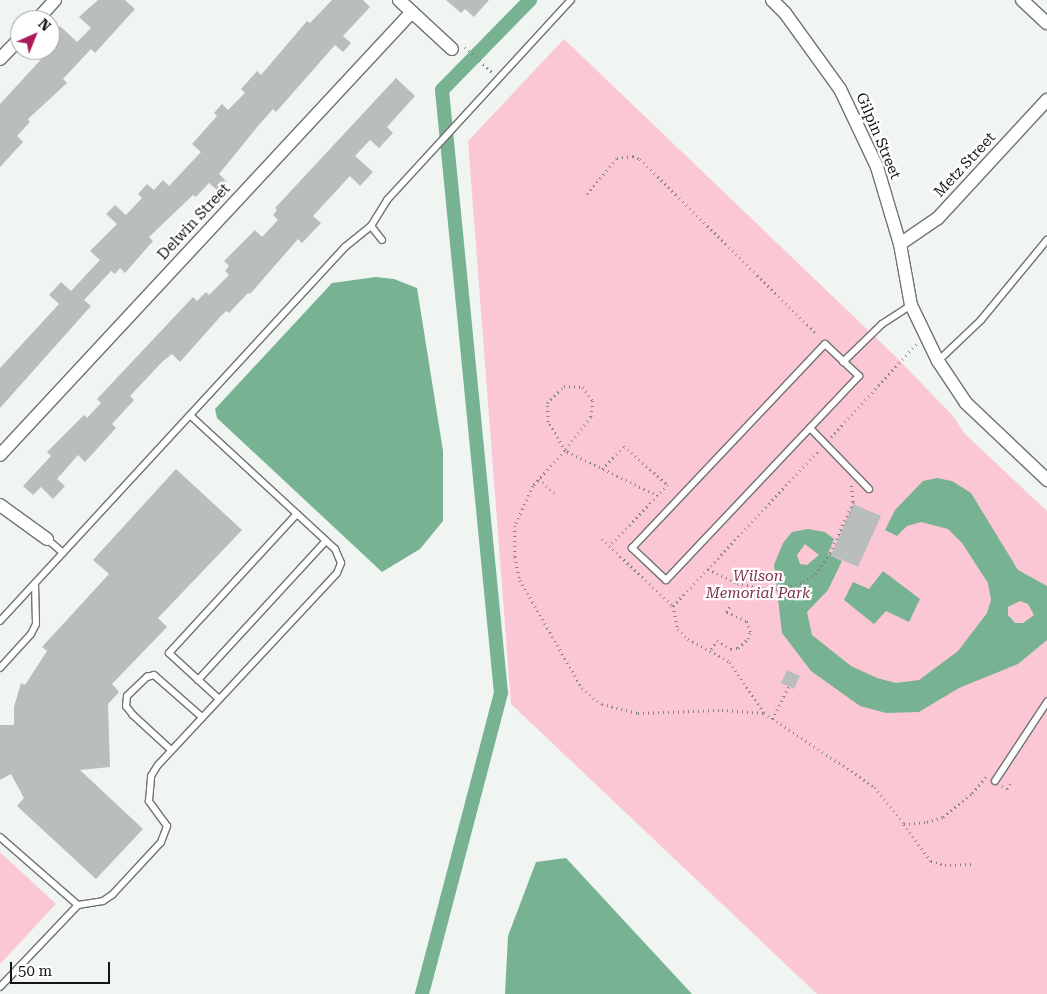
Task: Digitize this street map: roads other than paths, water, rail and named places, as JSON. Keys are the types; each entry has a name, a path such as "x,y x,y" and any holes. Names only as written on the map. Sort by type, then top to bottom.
{"street":[{"path":"46,10 55,0"},
{"path":"399,0 452,49"},
{"name":"Gilpin Street","path":"772,0 785,13 840,89 877,167 900,244 911,305 938,361 966,403 1047,480"},
{"path":"1022,0 1047,23"},
{"name":"Delwin Street","path":"0,455 412,12"},
{"path":"0,59 10,48"},
{"name":"Metz Street","path":"900,244 938,218 1047,100"},
{"path":"0,505 47,539"}],"lane":[{"path":"0,620 345,248 371,226 387,200 571,0"},
{"path":"371,226 382,240"},
{"path":"938,361 981,320 1047,240"},
{"path":"844,362 882,324 911,305"},
{"path":"825,344 859,376 810,428 666,580 632,548 825,344"},
{"path":"0,987 78,905 103,901 112,895 161,842 167,826 149,801 151,776 170,750 337,573 341,563 340,557 326,541 190,415"},
{"path":"810,428 869,489"},
{"path":"219,699 169,653 297,514"},
{"path":"47,539 63,553"},
{"path":"198,680 326,541"},
{"path":"0,668 31,634 36,624 35,584"},
{"path":"170,750 133,715 126,706 127,696 147,677 154,675 202,717"},
{"path":"995,781 1047,702"},
{"path":"0,836 78,905"}],"waterway":[{"path":"422,994 501,693 442,90 530,0"}],"park label":[{"name":"Wilson Memorial Park","path":"758,584"}]}
